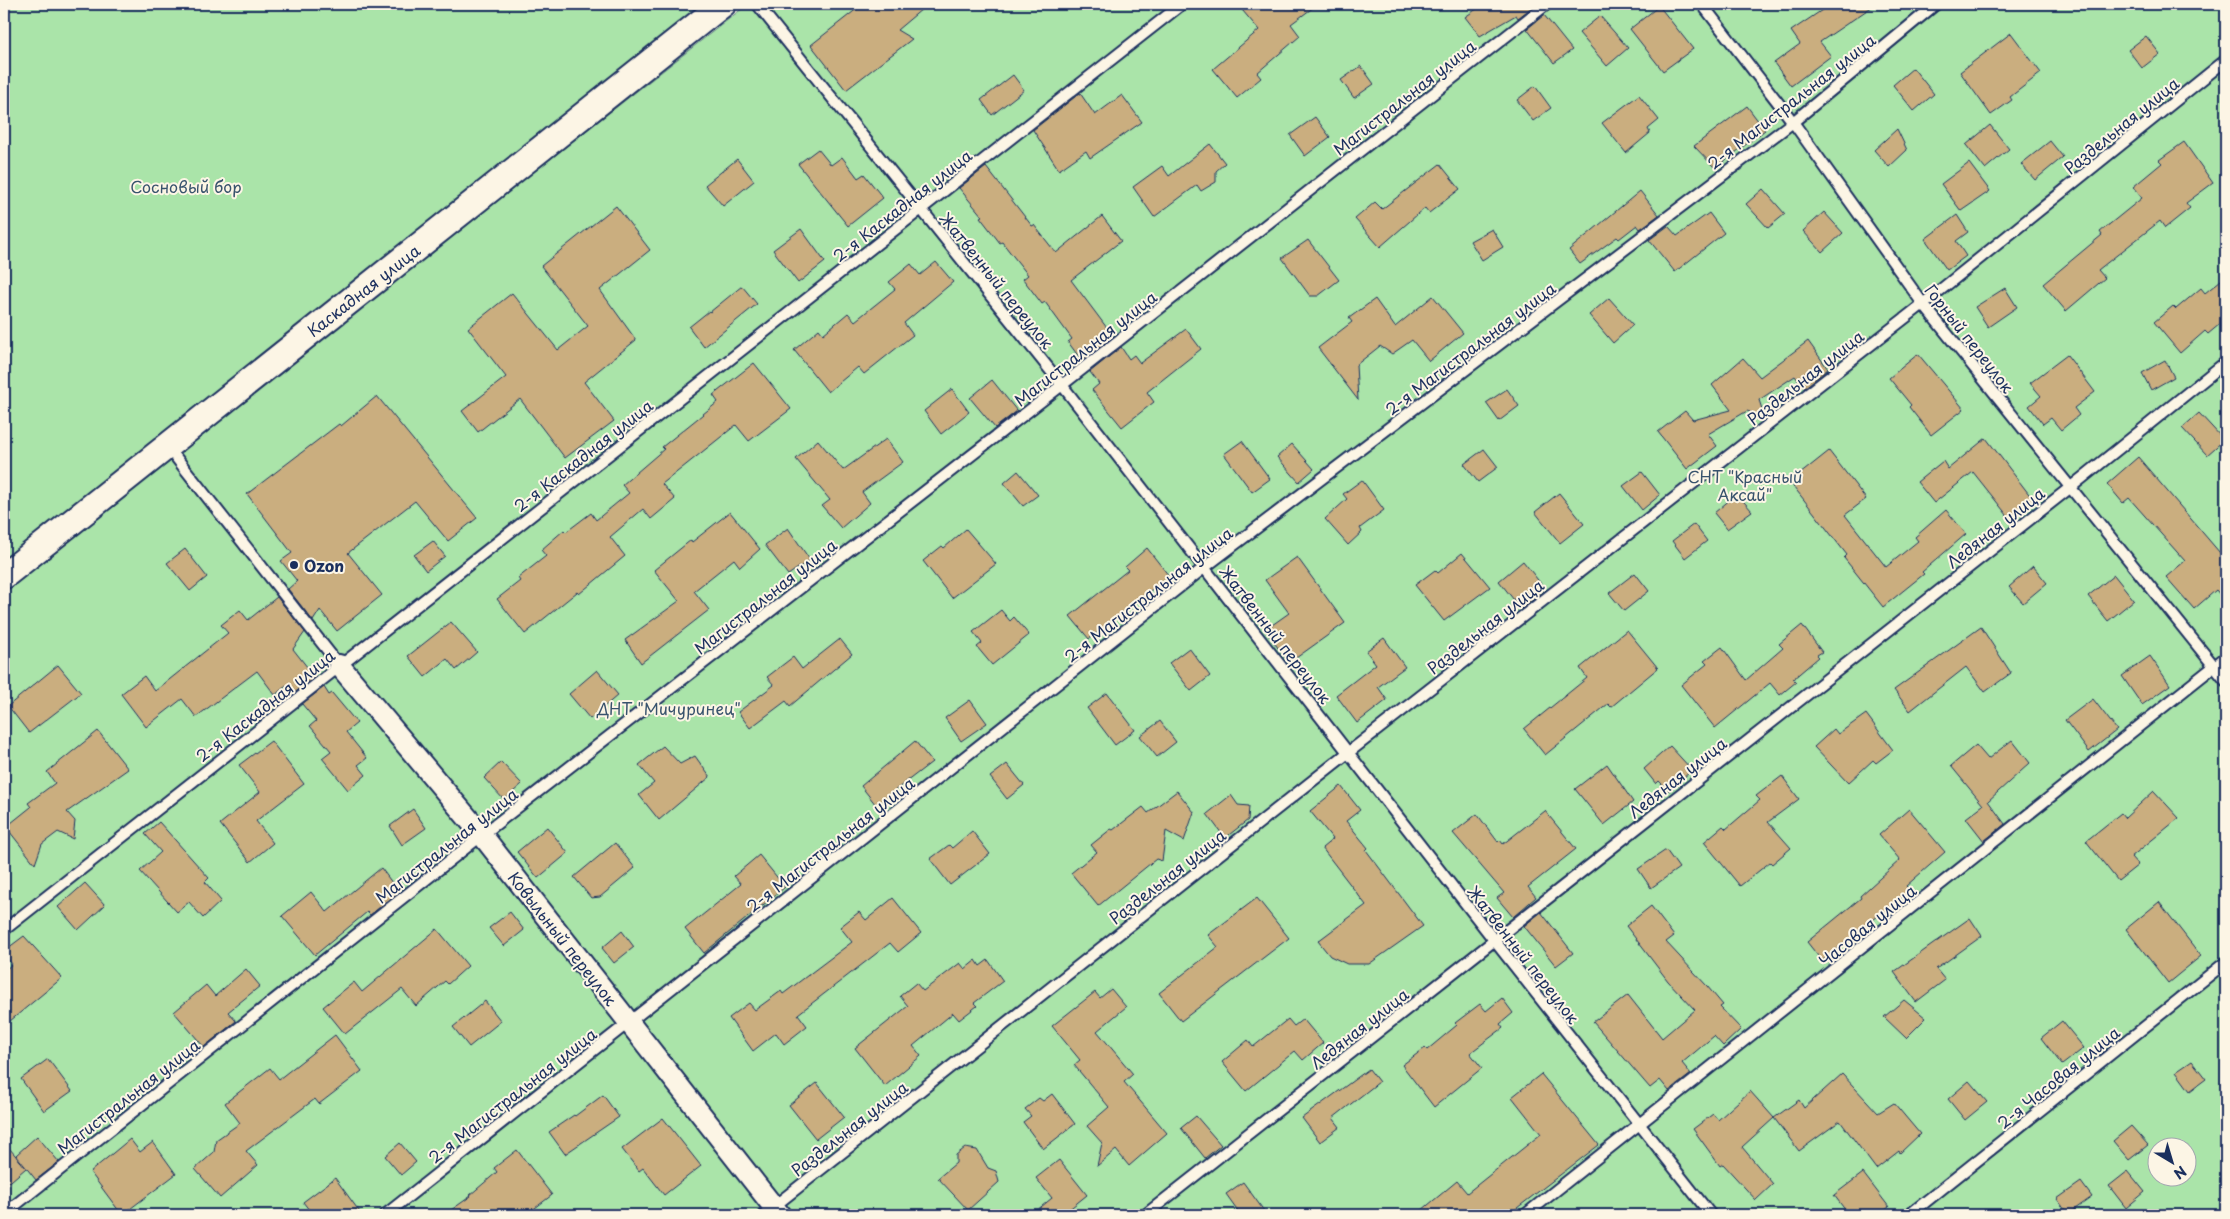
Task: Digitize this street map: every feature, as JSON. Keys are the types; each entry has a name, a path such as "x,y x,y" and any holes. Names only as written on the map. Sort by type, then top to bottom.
{"street":[{"name":"Каскадная улица","path":"4,576 723,4"},
{"name":"Ковыльный переулок","path":"340,666 482,835 629,1022 772,1212"}],"lane":[{"name":"Жатвенный переулок","path":"757,4 1062,385 1494,940 1711,1215"},
{"name":"2-я Каскадная улица","path":"4,930 1182,4"},
{"name":"Магистральная улица","path":"4,1214 482,835 1062,385 1547,4"},
{"name":"Горный переулок","path":"1702,4 1793,122 1923,304 2226,682"},
{"name":"2-я Магистральная улица","path":"385,1215 1204,567 1793,122 1936,4"},
{"name":"Раздельная улица","path":"772,1212 1349,752 1923,304 2226,60"},
{"name":"Ледяная улица","path":"1145,1215 2071,487 2226,362"},
{"path":"167,446 340,666"},
{"name":"Часовая улица","path":"1525,1215 2226,657"},
{"name":"2-я Часовая улица","path":"1909,1215 2226,962"}],"green space":[{"name":"Сосновый бор","path":"4,4 710,4 4,566"},
{"path":"748,4 2226,4 2226,1215 4,1215 4,587"}],"building":[{"path":"863,4 928,4 897,30 912,39 846,90 811,45"},
{"path":"1237,4 1318,4 1291,24 1300,36 1257,73 1261,78 1237,98 1213,69 1259,30"},
{"path":"1484,4 1536,4 1518,18 1516,15 1480,36 1465,17"},
{"path":"1831,4 1876,4 1820,42 1831,56 1791,86 1774,63 1800,44 1791,31"},
{"path":"1659,6 1693,49 1663,71 1630,29"},
{"path":"1544,15 1572,50 1554,63 1527,29"},
{"path":"1600,16 1628,48 1607,66 1579,33"},
{"path":"2011,33 2041,73 2010,97 2012,100 1991,115 1960,72"},
{"path":"2146,36 2160,54 2142,68 2128,50"},
{"path":"1361,66 1374,84 1354,98 1341,80"},
{"path":"1913,68 1934,94 1914,111 1893,85"},
{"path":"1013,75 1024,90 992,115 981,100"},
{"path":"1535,86 1551,108 1533,121 1517,100"},
{"path":"1080,93 1095,115 1122,95 1142,122 1090,158 1086,151 1059,170 1033,130"},
{"path":"1639,95 1659,120 1648,129 1650,133 1626,153 1602,123"},
{"path":"1747,106 1765,130 1715,168 1694,146"},
{"path":"1315,117 1330,137 1305,156 1290,135"},
{"path":"1990,125 2009,149 1985,169 1966,145"},
{"path":"1897,129 1907,150 1889,167 1874,150"},
{"path":"2050,141 2063,157 2035,180 2021,164"},
{"path":"2184,142 2213,183 2186,203 2190,208 2165,228 2160,221 2098,270 2105,278 2066,311 2043,284 2102,235 2100,232 2142,198 2133,187 2162,163 2159,160"},
{"path":"1210,144 1225,163 1216,171 1216,182 1201,191 1197,185 1154,217 1133,187 1162,166 1169,176"},
{"path":"818,149 831,165 842,157 858,178 864,174 883,198 848,226 798,164"},
{"path":"737,159 754,181 723,206 705,185"},
{"path":"1969,163 1990,191 1961,211 1941,184"},
{"path":"1440,164 1460,189 1429,213 1425,208 1380,247 1355,219 1375,202 1382,209"},
{"path":"986,167 1032,226 1034,225 1056,253 1102,216 1121,241 1071,280 1113,336 1082,361 1068,342 1072,339 1045,302 1042,304 1023,279 1028,275 1002,242 1000,243 980,217 982,216 959,188"},
{"path":"1763,189 1785,214 1768,228 1746,204"},
{"path":"1640,191 1659,215 1640,229 1637,225 1619,239 1617,237 1580,264 1569,250"},
{"path":"616,206 650,250 600,290 636,340 584,382 614,421 565,458 520,399 478,432 462,411 506,377 468,328 512,293 558,350 588,326 541,266"},
{"path":"1824,212 1843,233 1822,252 1803,231"},
{"path":"1709,213 1724,233 1675,272 1649,240 1668,226 1677,236"},
{"path":"1957,215 1968,232 1956,241 1966,256 1947,270 1925,239"},
{"path":"801,229 825,262 798,283 773,250"},
{"path":"1492,229 1503,247 1482,260 1470,241"},
{"path":"1308,240 1339,280 1318,296 1310,296 1282,258"},
{"path":"936,262 953,282 904,323 913,335 864,374 858,367 828,392 794,350 819,329 823,334 848,313 855,321 895,289 889,282 911,264 920,275"},
{"path":"2226,276 2226,319 2208,334 2205,331 2180,353 2154,322 2173,306 2176,309 2201,288 2205,293"},
{"path":"742,286 757,304 704,347 689,327"},
{"path":"2005,288 2017,307 1988,327 1975,307"},
{"path":"1433,296 1463,333 1429,361 1412,340 1392,354 1380,346 1356,365 1358,400 1318,348 1352,322 1349,318 1375,299 1395,327"},
{"path":"1609,298 1633,325 1613,343 1589,315"},
{"path":"1186,329 1201,349 1147,392 1154,402 1122,427 1092,390 1099,384 1090,372 1121,347 1129,359 1134,355 1140,363"},
{"path":"1808,341 1828,369 1804,388 1795,376 1759,400 1765,418 1747,411 1708,434 1717,446 1687,469 1658,432 1685,411 1693,420 1731,410 1712,385 1743,358 1760,377"},
{"path":"1918,354 1964,409 1931,435 1909,407 1911,405 1889,378"},
{"path":"2067,355 2095,392 2074,408 2079,415 2061,430 2051,418 2043,424 2029,406 2041,396 2030,383"},
{"path":"2165,360 2174,377 2151,390 2142,373"},
{"path":"754,363 791,409 749,441 736,425 662,484 675,499 651,519 643,509 610,537 625,556 579,594 577,592 525,634 497,599 520,581 518,578 546,556 541,550 564,530 566,532 591,513 596,520 629,493 622,485 664,449 662,447 718,402 713,395"},
{"path":"992,380 1017,411 995,428 970,398"},
{"path":"952,389 969,412 941,434 924,411"},
{"path":"1507,389 1519,406 1499,421 1486,403"},
{"path":"377,396 477,518 448,541 415,501 348,553 382,595 337,631 320,610 313,621 288,589 297,581 281,561 292,553 247,494 339,424 341,426"},
{"path":"2199,413 2224,440 2207,455 2182,428"},
{"path":"1986,438 2035,502 2011,520 1973,472 1934,503 1917,482 1943,461 1948,469"},
{"path":"886,439 903,462 862,492 870,503 841,528 822,506 830,500 796,459 818,440 843,470"},
{"path":"1242,441 1270,479 1252,492 1224,454"},
{"path":"1292,444 1314,469 1299,482 1277,457"},
{"path":"1484,449 1498,467 1478,482 1464,464"},
{"path":"1829,451 1866,499 1845,515 1886,567 1918,541 1915,537 1946,510 1966,534 1922,572 1924,574 1883,607 1844,558 1847,555 1790,482"},
{"path":"2138,457 2226,560 2226,602 2216,590 2194,609 2166,577 2185,561 2129,498 2123,503 2107,484"},
{"path":"1018,471 1038,495 1023,506 1004,483"},
{"path":"1642,472 1660,495 1642,510 1623,486"},
{"path":"1362,480 1384,510 1360,528 1362,532 1348,545 1325,519 1347,499 1343,494"},
{"path":"1559,493 1584,524 1560,543 1535,512"},
{"path":"1737,494 1752,511 1727,529 1714,513"},
{"path":"730,512 760,549 740,567 734,559 694,591 709,610 641,663 625,640 679,601 654,570"},
{"path":"1694,524 1707,541 1685,558 1672,541"},
{"path":"788,528 810,560 788,575 765,545"},
{"path":"966,529 996,564 952,598 923,561 942,546 944,548"},
{"path":"433,541 445,556 426,571 414,555"},
{"path":"1147,548 1169,576 1089,639 1070,616 1128,570 1125,567"},
{"path":"185,549 207,577 190,591 167,563"},
{"path":"1462,553 1490,587 1444,621 1415,585 1435,570 1438,573"},
{"path":"1297,557 1345,623 1289,663 1265,630 1289,613 1265,580"},
{"path":"1523,561 1545,589 1521,609 1499,581"},
{"path":"2033,566 2047,583 2023,603 2009,587"},
{"path":"1635,573 1649,591 1624,611 1609,593"},
{"path":"2114,575 2134,600 2108,621 2088,596"},
{"path":"277,597 305,632 293,649 315,677 293,694 286,686 275,695 257,671 196,717 182,699 146,727 121,694 144,676 155,691 228,633 221,625 240,610 248,620"},
{"path":"1001,610 1010,621 1014,617 1029,635 992,665 977,647 982,643 973,632"},
{"path":"451,622 477,652 456,670 447,659 425,677 408,656"},
{"path":"1802,625 1822,652 1817,655 1819,657 1793,679 1796,682 1780,695 1770,683 1715,728 1681,685 1707,664 1704,661 1722,647 1746,680 1783,648 1779,644"},
{"path":"1981,627 2011,673 1985,692 1966,667 1910,711 1894,690"},
{"path":"1627,630 1658,668 1611,707 1608,704 1545,755 1524,729 1587,678 1580,668"},
{"path":"1384,638 1405,667 1378,687 1387,700 1357,723 1336,695 1376,664 1366,651"},
{"path":"840,639 852,654 790,706 786,701 750,728 738,712 774,685 767,677 793,657 802,669"},
{"path":"1189,648 1210,676 1191,691 1169,663"},
{"path":"2150,656 2170,685 2142,705 2122,676"},
{"path":"58,665 81,693 29,733 8,706"},
{"path":"597,670 618,695 590,719 569,694"},
{"path":"324,687 329,695 332,693 357,723 346,732 367,758 358,765 366,775 348,790 322,758 331,751 310,726 316,721 302,704"},
{"path":"1107,693 1135,730 1115,745 1087,708"},
{"path":"2093,699 2117,730 2089,752 2065,720"},
{"path":"970,700 987,723 961,741 945,718"},
{"path":"1866,714 1893,750 1876,763 1873,760 1848,783 1814,747 1834,729 1838,734"},
{"path":"1160,721 1176,742 1157,757 1140,736"},
{"path":"98,731 128,769 67,812 75,821 73,839 58,832 42,844 35,864 6,827 31,807 28,803 55,783 47,772"},
{"path":"2012,740 2030,763 1988,801 2005,824 1984,841 1966,818 1983,805 1951,766 1976,745 1988,759"},
{"path":"271,741 304,784 256,821 273,843 250,862 220,824 260,792 239,765"},
{"path":"915,741 932,762 876,805 861,786"},
{"path":"663,746 680,764 695,756 710,777 659,820 639,795 654,783 639,765"},
{"path":"1670,746 1692,770 1669,791 1659,781 1656,784 1644,769"},
{"path":"501,762 522,784 504,800 484,778"},
{"path":"1007,764 1024,785 1007,799 990,777"},
{"path":"1607,764 1633,802 1604,825 1575,789"},
{"path":"1782,776 1799,799 1768,822 1791,848 1740,886 1704,842 1723,826 1726,829 1760,800 1756,796"},
{"path":"1341,786 1360,810 1346,821 1368,848 1366,850 1423,926 1369,964 1347,964 1330,956 1318,941 1366,905 1322,848 1333,839 1310,811"},
{"path":"1177,791 1194,812 1184,841 1166,831 1162,861 1156,859 1098,906 1071,873 1097,852 1091,845 1111,829 1113,830 1143,807 1148,813"},
{"path":"2154,791 2179,818 2131,857 2138,865 2118,881 2086,841 2121,813 2125,818"},
{"path":"1231,795 1238,805 1249,806 1248,820 1225,838 1207,814"},
{"path":"413,809 426,828 402,845 390,826"},
{"path":"1909,809 1945,852 1906,886 1910,890 1879,918 1878,916 1822,961 1807,942 1861,898 1860,896 1900,860 1879,835"},
{"path":"1545,811 1576,849 1528,887 1536,897 1513,917 1497,898 1504,893 1453,833 1477,814 1498,842 1500,840 1503,844"},
{"path":"159,822 209,878 205,882 221,901 203,918 189,902 177,912 140,871 161,852 145,834"},
{"path":"547,827 568,853 538,878 517,852"},
{"path":"972,831 990,854 950,885 930,859 949,845 952,848"},
{"path":"615,843 635,868 600,897 591,898 574,877"},
{"path":"1666,850 1679,868 1651,888 1638,869"},
{"path":"759,855 785,887 704,953 685,929 741,884 734,876"},
{"path":"381,868 399,892 370,915 367,912 315,955 282,916 311,892 327,912"},
{"path":"85,883 105,905 78,930 58,907"},
{"path":"893,898 921,933 898,952 890,943 798,1014 807,1026 784,1044 776,1033 753,1051 729,1018 749,1003 755,1010 781,991 783,994 852,942 840,927 859,912 866,920"},
{"path":"1257,898 1289,938 1181,1021 1159,993 1218,947 1208,935"},
{"path":"2159,902 2201,956 2168,983 2126,929"},
{"path":"1651,906 1674,936 1666,942 1707,986 1723,1005 1720,1007 1741,1029 1723,1046 1714,1036 1682,1063 1691,1074 1669,1091 1660,1080 1650,1088 1593,1022 1628,995 1662,1038 1695,1010 1668,981 1626,926"},
{"path":"510,912 524,930 504,946 489,928"},
{"path":"1541,912 1573,953 1556,966 1524,926"},
{"path":"1970,918 1982,936 1936,969 1945,980 1916,1002 1894,972"},
{"path":"437,929 468,966 448,984 445,981 416,1006 402,989 345,1034 323,1007 354,982 362,992"},
{"path":"622,931 634,947 614,963 602,948"},
{"path":"24,936 62,978 4,1026 4,971 12,964 4,954 4,951"},
{"path":"976,960 980,966 988,960 1003,981 974,1003 977,1006 959,1020 953,1013 913,1046 921,1056 885,1086 855,1048 908,1006 900,996 916,983 923,991 960,963 965,969"},
{"path":"246,969 260,986 228,1012 236,1021 204,1047 174,1012 206,985 215,996"},
{"path":"1111,989 1126,1007 1097,1031 1133,1074 1124,1082 1167,1133 1129,1166 1116,1150 1097,1166 1102,1143 1087,1126 1109,1107 1074,1065 1080,1060 1052,1026 1095,992 1100,998"},
{"path":"1502,998 1513,1013 1500,1024 1503,1028 1470,1053 1482,1068 1434,1107 1402,1065 1425,1048 1427,1050 1457,1025 1455,1023 1480,1004 1486,1011"},
{"path":"1904,1000 1926,1018 1906,1038 1884,1017"},
{"path":"485,1001 501,1021 469,1047 453,1027"},
{"path":"1288,1019 1294,1026 1303,1019 1323,1043 1303,1060 1295,1051 1246,1091 1222,1062 1248,1040 1253,1047"},
{"path":"2062,1021 2084,1048 2062,1065 2041,1038"},
{"path":"335,1035 362,1071 319,1104 315,1099 246,1151 258,1165 220,1198 195,1169 214,1152 216,1140 240,1123 225,1103 270,1068 279,1079"},
{"path":"48,1059 72,1091 44,1111 21,1079"},
{"path":"2192,1061 2206,1079 2190,1091 2176,1072"},
{"path":"1369,1069 1379,1082 1333,1118 1340,1127 1320,1142 1302,1118"},
{"path":"1541,1074 1599,1145 1508,1215 1416,1215 1457,1181 1467,1193 1541,1134 1512,1097"},
{"path":"1842,1074 1878,1113 1894,1103 1920,1134 1900,1153 1899,1151 1876,1169 1840,1121 1799,1151 1774,1118 1799,1100 1804,1108"},
{"path":"1969,1081 1987,1102 1965,1120 1948,1099"},
{"path":"817,1083 844,1117 816,1139 789,1105"},
{"path":"1750,1091 1774,1118 1742,1147 1773,1184 1756,1200 1723,1164 1720,1166 1693,1129 1713,1114 1718,1120"},
{"path":"1052,1094 1075,1124 1043,1149 1023,1122 1031,1116 1025,1109 1039,1098 1043,1101"},
{"path":"603,1095 619,1117 565,1154 549,1132"},
{"path":"1196,1116 1221,1145 1205,1158 1181,1128"},
{"path":"663,1118 701,1166 664,1195 643,1168 639,1171 622,1149"},
{"path":"2131,1126 2148,1145 2129,1160 2113,1141"},
{"path":"37,1136 59,1162 36,1180 16,1155"},
{"path":"130,1139 140,1152 153,1142 176,1174 122,1215 90,1172"},
{"path":"4,1142 26,1168 4,1187"},
{"path":"400,1143 416,1162 401,1175 385,1156"},
{"path":"965,1148 977,1150 988,1168 996,1171 999,1182 968,1210 938,1178 956,1163 956,1155"},
{"path":"517,1150 552,1195 526,1215 444,1215 471,1196 497,1172 494,1168"},
{"path":"1059,1160 1087,1195 1062,1215 1031,1215 1052,1198 1036,1178"},
{"path":"2128,1171 2145,1192 2126,1208 2109,1186"},
{"path":"1863,1173 1889,1207 1879,1215 1849,1215 1834,1195"},
{"path":"335,1178 362,1215 313,1215 303,1202"},
{"path":"1243,1182 1267,1215 1241,1215 1226,1194"},
{"path":"2081,1182 2092,1197 2068,1214 2057,1199"}],"place":[{"name":"Ozon","path":"294,565"}],"park label":[{"name":"СНТ \"Красный Аксай\"","path":"1745,485"},
{"name":"ДНТ \"Мичуринец\"","path":"669,708"}]}
